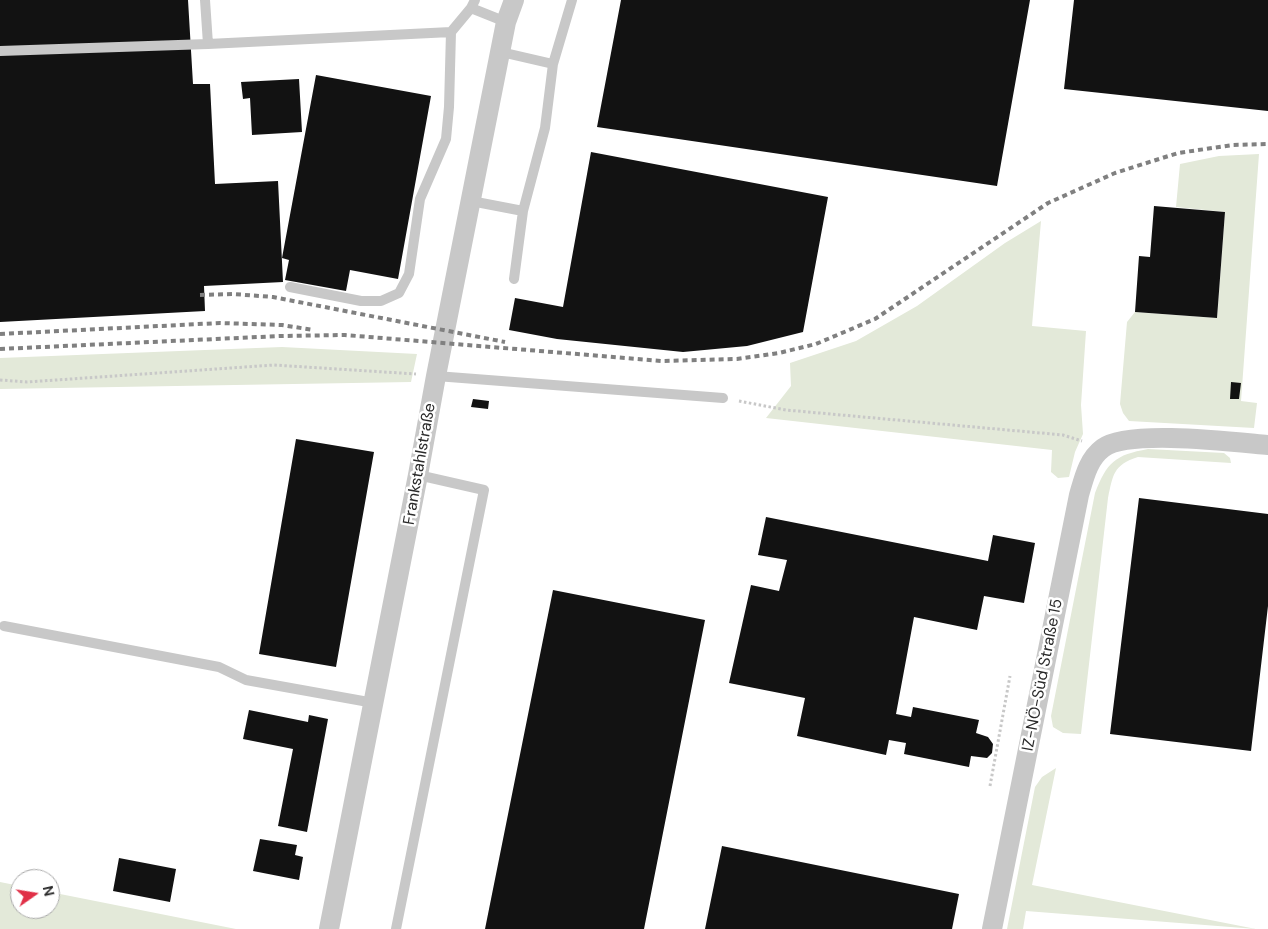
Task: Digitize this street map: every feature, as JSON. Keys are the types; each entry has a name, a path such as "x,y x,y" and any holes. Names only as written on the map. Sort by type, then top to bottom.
{"street":[{"name":"Frankstahlstraße","path":"330,929 500,52 506,22 514,0"},
{"path":"1104,447 1123,440 1151,437 1268,445"},
{"name":"IZ-NÖ-Süd Straße 15","path":"992,929 1079,495 1090,464 1104,447"}],"lane":[{"path":"205,0 208,44"},
{"path":"514,279 524,211 545,128 553,64 572,0"},
{"path":"290,288 361,301 380,301 399,293 409,274 420,199 446,138 449,107 451,32 473,4 506,22"},
{"path":"0,51 208,44 451,32"},
{"path":"500,52 553,64"},
{"path":"471,201 524,211"},
{"path":"436,376 723,398"},
{"path":"396,929 484,490 418,475"},
{"path":"4,626 219,667 246,680 374,703"}],"path":[{"path":"0,380 27,382 274,365 436,376"},
{"path":"723,398 786,410 1063,435 1104,447"},
{"path":"990,786 1010,676"}],"green space":[{"path":"1259,154 1241,401 1257,403 1254,428 1129,421 1123,413 1120,404 1127,322 1135,312 1217,318 1225,212 1176,207 1180,164 1219,156"},
{"path":"1041,221 1032,326 1086,331 1081,405 1083,434 1075,452 1069,477 1058,478 1051,472 1052,450 766,418 791,386 790,363 856,341 917,306 1005,243"},
{"path":"282,347 417,354 411,382 0,389 0,358"},
{"path":"1148,449 1224,453 1230,458 1231,463 1138,457 1123,464 1115,472 1108,498 1081,734 1063,733 1053,727 1051,716 1095,493 1108,467 1120,457"},
{"path":"1056,768 1032,885 1256,929 1026,911 1023,929 1007,929 1035,787 1042,777"},
{"path":"0,882 10,884 10,919 60,919 60,894 236,929 0,929"}],"building":[{"path":"0,0 188,0 193,84 210,84 215,184 278,181 283,282 204,286 205,311 0,322"},
{"path":"621,0 1030,0 997,186 597,127"},
{"path":"1074,0 1268,0 1268,111 1064,89"},
{"path":"316,75 431,96 398,279 350,270 346,291 285,280 289,260 282,258"},
{"path":"299,79 302,132 252,135 250,98 243,99 241,82"},
{"path":"591,152 828,197 803,332 747,346 683,352 557,339 509,330 515,298 563,307"},
{"path":"1154,206 1225,212 1217,318 1135,312 1139,256 1150,257"},
{"path":"1231,382 1241,383 1239,399 1230,399"},
{"path":"473,399 489,401 488,409 471,407"},
{"path":"296,439 374,452 336,667 259,654"},
{"path":"1139,498 1268,514 1268,606 1251,751 1110,734"},
{"path":"766,517 988,561 993,535 1035,543 1024,603 984,596 977,630 914,617 896,714 911,717 913,707 979,720 976,733 988,737 993,744 992,753 987,758 971,756 969,767 904,754 906,743 889,740 886,755 797,736 805,698 729,683 751,585 779,591 787,560 758,555"},
{"path":"553,590 705,620 644,929 485,929"},
{"path":"249,710 308,722 309,715 328,719 307,832 278,826 293,749 243,739"},
{"path":"260,839 297,845 295,855 303,857 299,880 253,871"},
{"path":"722,846 959,894 952,929 705,929"},
{"path":"119,858 176,869 170,902 113,891"}],"railway":[{"path":"0,349 280,336 345,335 662,361 737,359 779,353 816,344 875,319 1048,203 1115,173 1178,153 1233,145 1268,144"},
{"path":"200,295 233,294 273,297 505,342"},
{"path":"0,334 220,323 282,325 313,330"}]}
